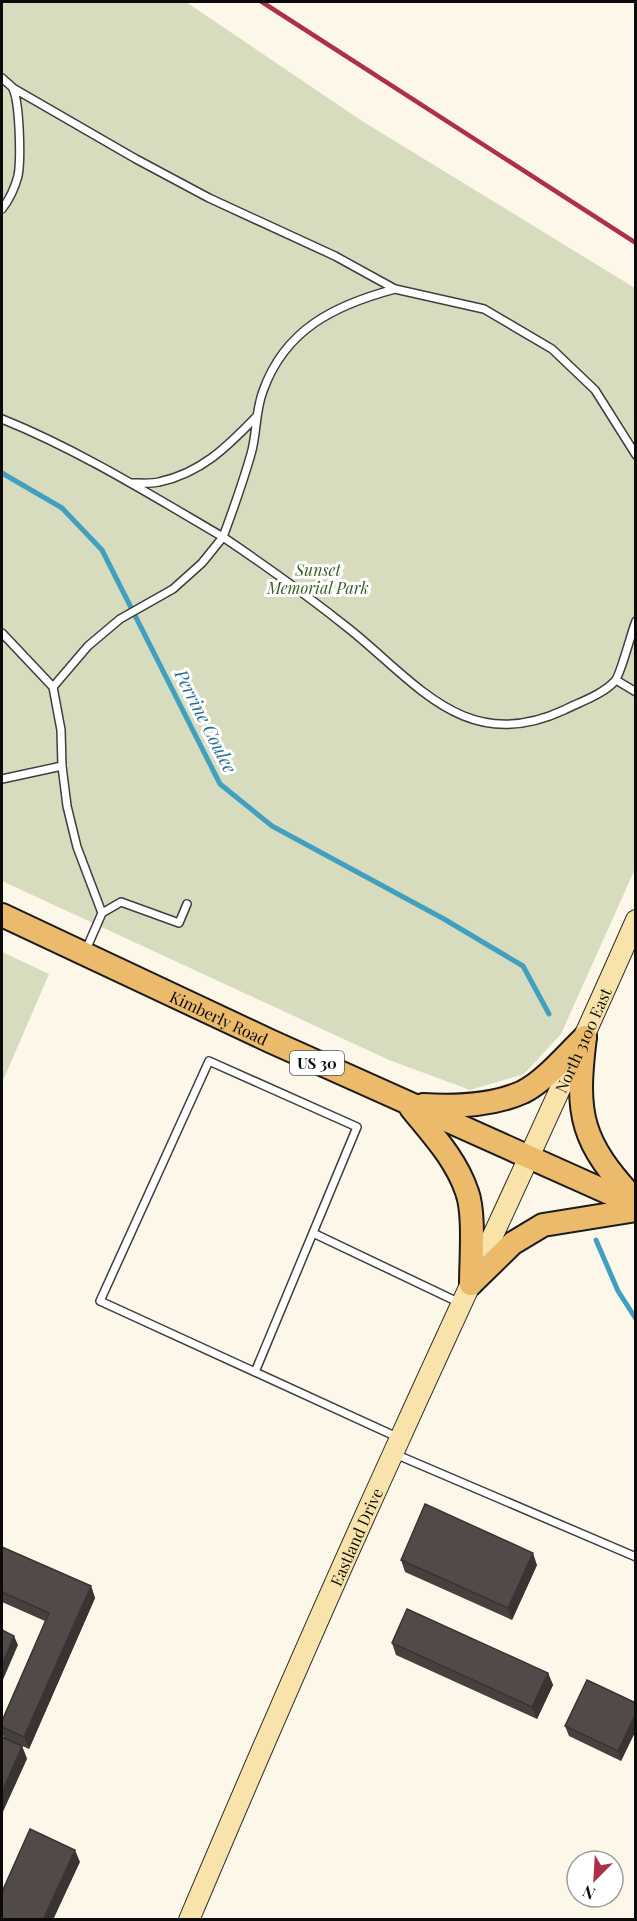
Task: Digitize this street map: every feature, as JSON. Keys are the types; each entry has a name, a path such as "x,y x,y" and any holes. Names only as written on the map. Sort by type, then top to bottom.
{"main road":[{"name":"Kimberly Road","path":"2,915 408,1104 636,1205"},
{"name":"North 3100 East","path":"529,1157 636,920"},
{"path":"408,1104 453,1107 484,1103 524,1091 545,1075 585,1037"},
{"path":"585,1037 580,1106 587,1131 602,1161 636,1201"},
{"path":"408,1104 452,1159 468,1194 472,1238 466,1294"},
{"name":"Eastland Drive","path":"189,1920 281,1702 529,1157"},
{"path":"466,1294 513,1243 543,1225 636,1210"}],"lane":[{"path":"2,78 13,88 209,198 335,256 395,289 484,309 552,349 595,390 636,456"},
{"path":"2,209 8,202 18,176 19,121 13,88"},
{"path":"53,687 88,646 120,619 173,589 202,563 223,537 252,452 256,417 263,390 283,351 308,326 361,298 395,289"},
{"path":"130,483 158,483 199,468 228,446 256,417"},
{"path":"2,419 41,435 223,537 269,568 350,629 414,687 455,714 490,724 526,723 558,712 595,695 616,680 636,621"},
{"path":"2,633 53,687 61,730 62,766 67,806 77,847 102,913"},
{"path":"616,680 636,692"},
{"path":"2,779 62,766"},
{"path":"84,954 102,913 121,902 179,923 187,904"},
{"path":"255,1372 357,1128 209,1060 100,1301 255,1372 396,1445 636,1557"},
{"path":"313,1233 466,1294"}],"green space":[{"name":"Sunset Memorial Park","path":"2,2 186,2 362,121 635,288 635,869 561,1034 524,1074 470,1090 389,1060 2,881"},
{"path":"2,952 49,974 2,1083"}],"building":[{"path":"425,1504 533,1553 508,1608 401,1560"},
{"path":"2,1547 91,1586 24,1737 2,1727 2,1721 49,1613 2,1592"},
{"path":"407,1609 548,1673 532,1707 392,1643"},
{"path":"2,1630 14,1636 2,1665"},
{"path":"587,1680 636,1703 636,1713 618,1751 565,1726"},
{"path":"2,1737 22,1746 2,1792"},
{"path":"30,1829 75,1850 43,1920 2,1920 2,1892"}],"waterway":[{"name":"Perrine Coulee","path":"2,473 62,508 102,550 220,784 272,826 444,919 523,966 549,1014"},
{"name":"Perrine Coulee","path":"596,1240 618,1291 636,1319"}],"railway":[{"path":"262,2 636,243"}]}
